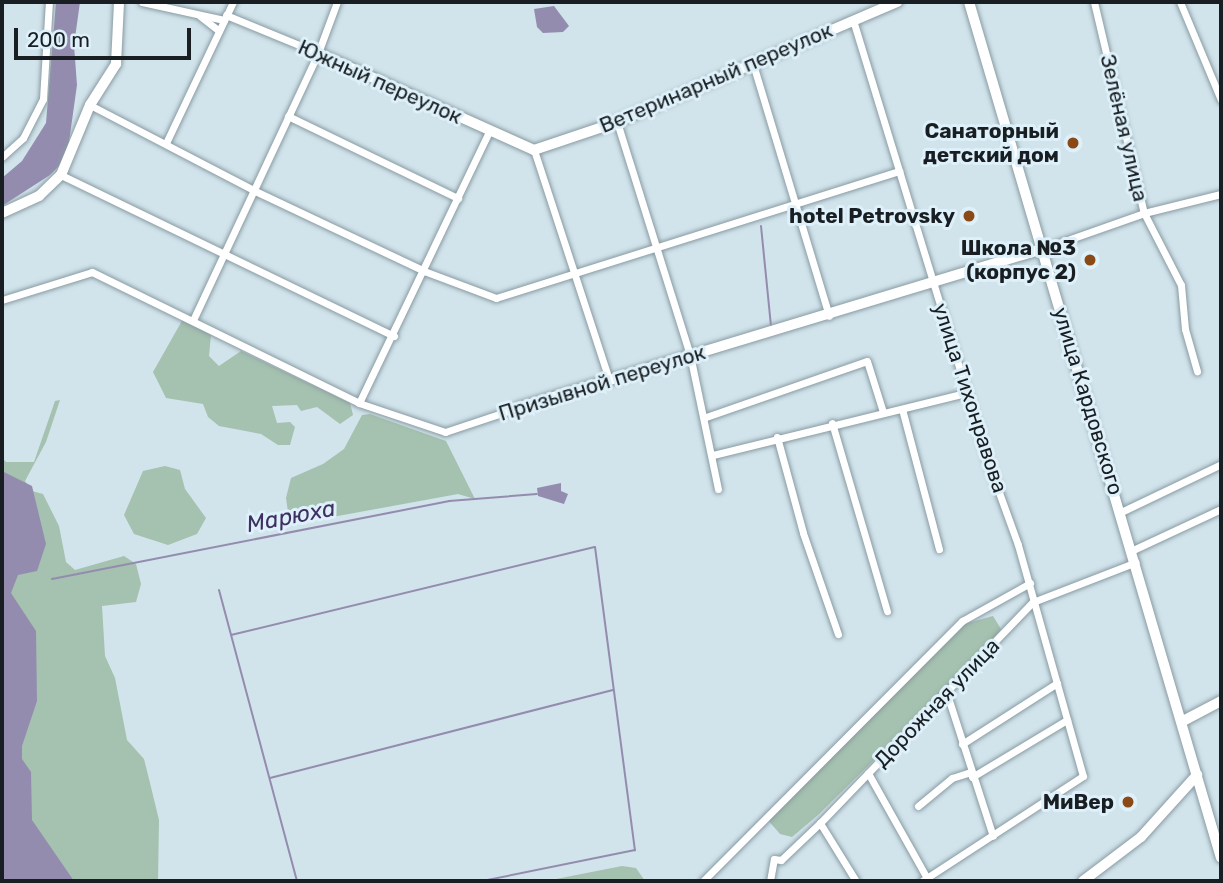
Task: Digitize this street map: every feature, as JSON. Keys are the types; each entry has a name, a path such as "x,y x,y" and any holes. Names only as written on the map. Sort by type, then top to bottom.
{"main road":[{"name":"улица Кардовского","path":"969,2 1133,550 1221,858"}],"street":[{"path":"2,157 23,138 43,99 49,2"},
{"path":"2,213 39,196 61,175 90,105 118,58 119,2"},
{"name":"Южный переулок","path":"142,2 225,18 318,53 534,150"},
{"path":"166,143 233,2"},
{"path":"193,320 318,53 337,2"},
{"name":"Ветеринарный переулок","path":"534,150 617,122 897,2"},
{"name":"Зелёная улица","path":"1094,2 1144,213 1181,285 1185,329 1197,371"},
{"path":"1180,2 1221,100"},
{"path":"197,13 219,31"},
{"name":"улица Тихонравова","path":"853,20 967,393 1030,583 1033,602 1083,776 993,836"},
{"path":"753,64 797,202 829,316"},
{"path":"90,105 253,190 424,271 483,295 510,296 900,171"},
{"path":"288,116 458,198"},
{"path":"617,122 690,355 706,417 718,489"},
{"path":"359,403 394,336 489,132"},
{"path":"534,150 609,380"},
{"path":"61,175 394,336"},
{"name":"Призывной переулок","path":"2,300 92,272 359,403 446,432 690,355 933,284 1144,213 1221,194"},
{"path":"706,417 867,361 883,412"},
{"path":"713,455 832,423 967,393"},
{"path":"901,409 939,549"},
{"path":"832,423 887,611"},
{"path":"777,437 803,533 838,634"},
{"path":"1121,512 1221,464"},
{"path":"1133,550 1221,509"},
{"name":"Дорожная улица","path":"770,881 774,859 781,860 820,823 1033,602 1136,562"},
{"path":"703,881 962,621 1030,583"},
{"path":"962,744 1057,683"},
{"path":"868,773 925,879 993,836 947,694"},
{"path":"1183,721 1221,701"},
{"path":"918,806 952,778 972,774 1067,720"},
{"path":"1083,881 1141,837 1197,775"},
{"path":"820,823 856,881"}],"green space":[{"path":"183,319 211,335 209,356 219,366 241,351 350,403 353,415 340,424 317,407 301,411 297,405 272,406 277,423 290,422 295,427 290,445 278,445 261,434 219,426 208,417 203,404 166,398 153,372"},
{"path":"60,400 46,442 25,481 32,491 43,494 59,526 66,562 75,570 124,556 136,564 141,584 136,602 102,606 105,656 115,678 127,740 144,759 159,820 158,881 2,881 2,458 6,462 34,462 55,401"},
{"path":"370,414 446,441 475,499 458,494 294,524 289,519 286,498 291,478 323,464 344,449 362,415"},
{"path":"165,466 180,470 185,489 206,518 197,534 168,545 134,534 124,515 143,471"},
{"path":"993,616 1001,629 990,646 818,815 792,837 780,834 767,819 964,624"},
{"path":"622,866 636,868 645,881 546,881"}],"shaded area":[{"path":"56,2 80,2 74,45 77,85 69,142 62,163 50,175 2,206 2,178 22,161 46,123"},
{"path":"554,6 569,26 563,32 543,33 537,27 534,9"},
{"path":"2,471 32,486 46,544 37,571 18,575 11,593 36,631 37,701 22,746 22,759 31,772 32,820 74,881 2,881"},
{"path":"561,483 561,491 568,494 564,504 538,496 537,488"}],"waterway":[{"path":"761,226 771,326"},
{"name":"Марюха","path":"52,579 449,501 537,494"},
{"path":"231,635 595,547 635,850 482,881"},
{"path":"219,590 297,881"},
{"path":"270,778 613,690"}],"place":[{"name":"Санаторный детский дом","path":"1073,143"},
{"name":"hotel Petrovsky","path":"969,216"},
{"name":"Школа №3 (корпус 2)","path":"1090,260"},
{"name":"МиВер","path":"1128,802"}]}
